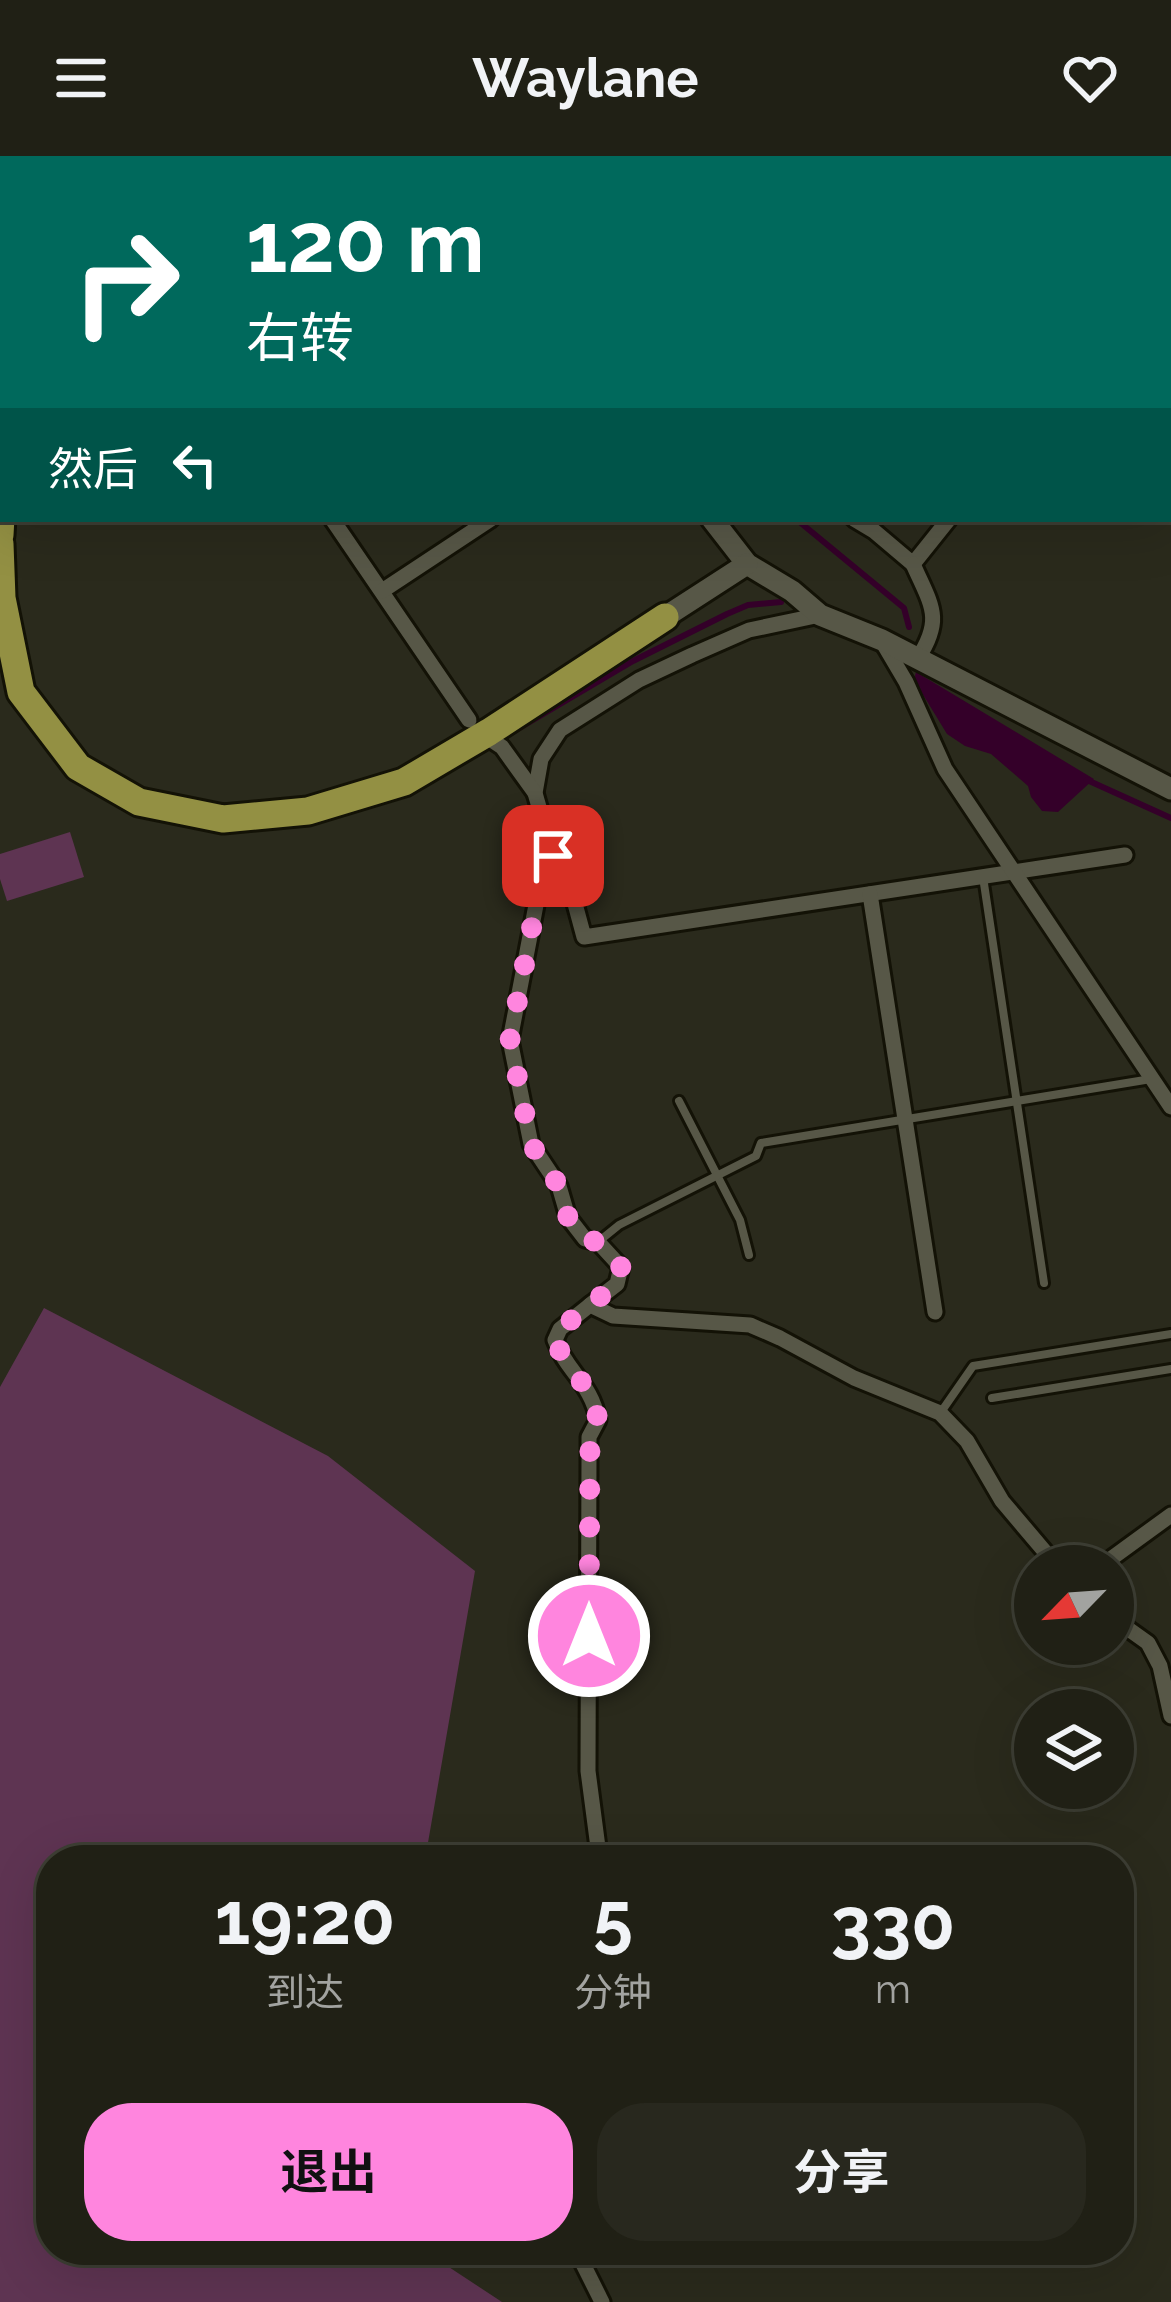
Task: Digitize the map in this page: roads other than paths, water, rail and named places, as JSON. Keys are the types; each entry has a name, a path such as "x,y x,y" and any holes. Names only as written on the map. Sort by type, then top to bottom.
{"highway":[{"path":"0,540 2,598 21,692 78,767 139,802 223,819 308,811 404,782 665,617"}],"street":[{"path":"334,522 469,719"},
{"path":"382,591 486,522"},
{"path":"714,522 747,564 792,591 820,615 882,640 1171,789"},
{"path":"859,522 914,564 932,606 933,635 918,658"},
{"path":"914,564 947,522"},
{"path":"665,617 747,564"},
{"path":"535,793 541,759 560,730 639,680 749,631 820,615"},
{"path":"882,640 945,769 1171,1107"},
{"path":"496,743 535,793 584,937 1124,855"},
{"path":"553,856 541,879 510,1040 531,1144 559,1186 568,1217 585,1239 598,1242 621,1267 616,1284 560,1329 555,1340 560,1354 588,1389 598,1420 590,1436 589,1456 588,1772 597,1845"},
{"path":"870,894 934,1312"},
{"path":"590,1305 613,1316 750,1324 854,1378 940,1413 967,1442 1002,1501 1039,1545"},
{"path":"1130,1545 1171,1515"},
{"path":"1134,1632 1148,1642 1160,1666 1171,1716"},
{"path":"584,2265 602,2302"}],"lane":[{"path":"982,877 1044,1283"},
{"path":"598,1242 619,1225 755,1156 761,1143 1153,1078"},
{"path":"680,1101 740,1220 749,1255"},
{"path":"940,1413 973,1366 1171,1334"},
{"path":"992,1398 1171,1369"}],"waterway":[{"path":"800,522 904,608 909,627"},
{"path":"511,733 633,661 727,614 748,605 781,602"},
{"path":"1087,780 1171,818"}]}
